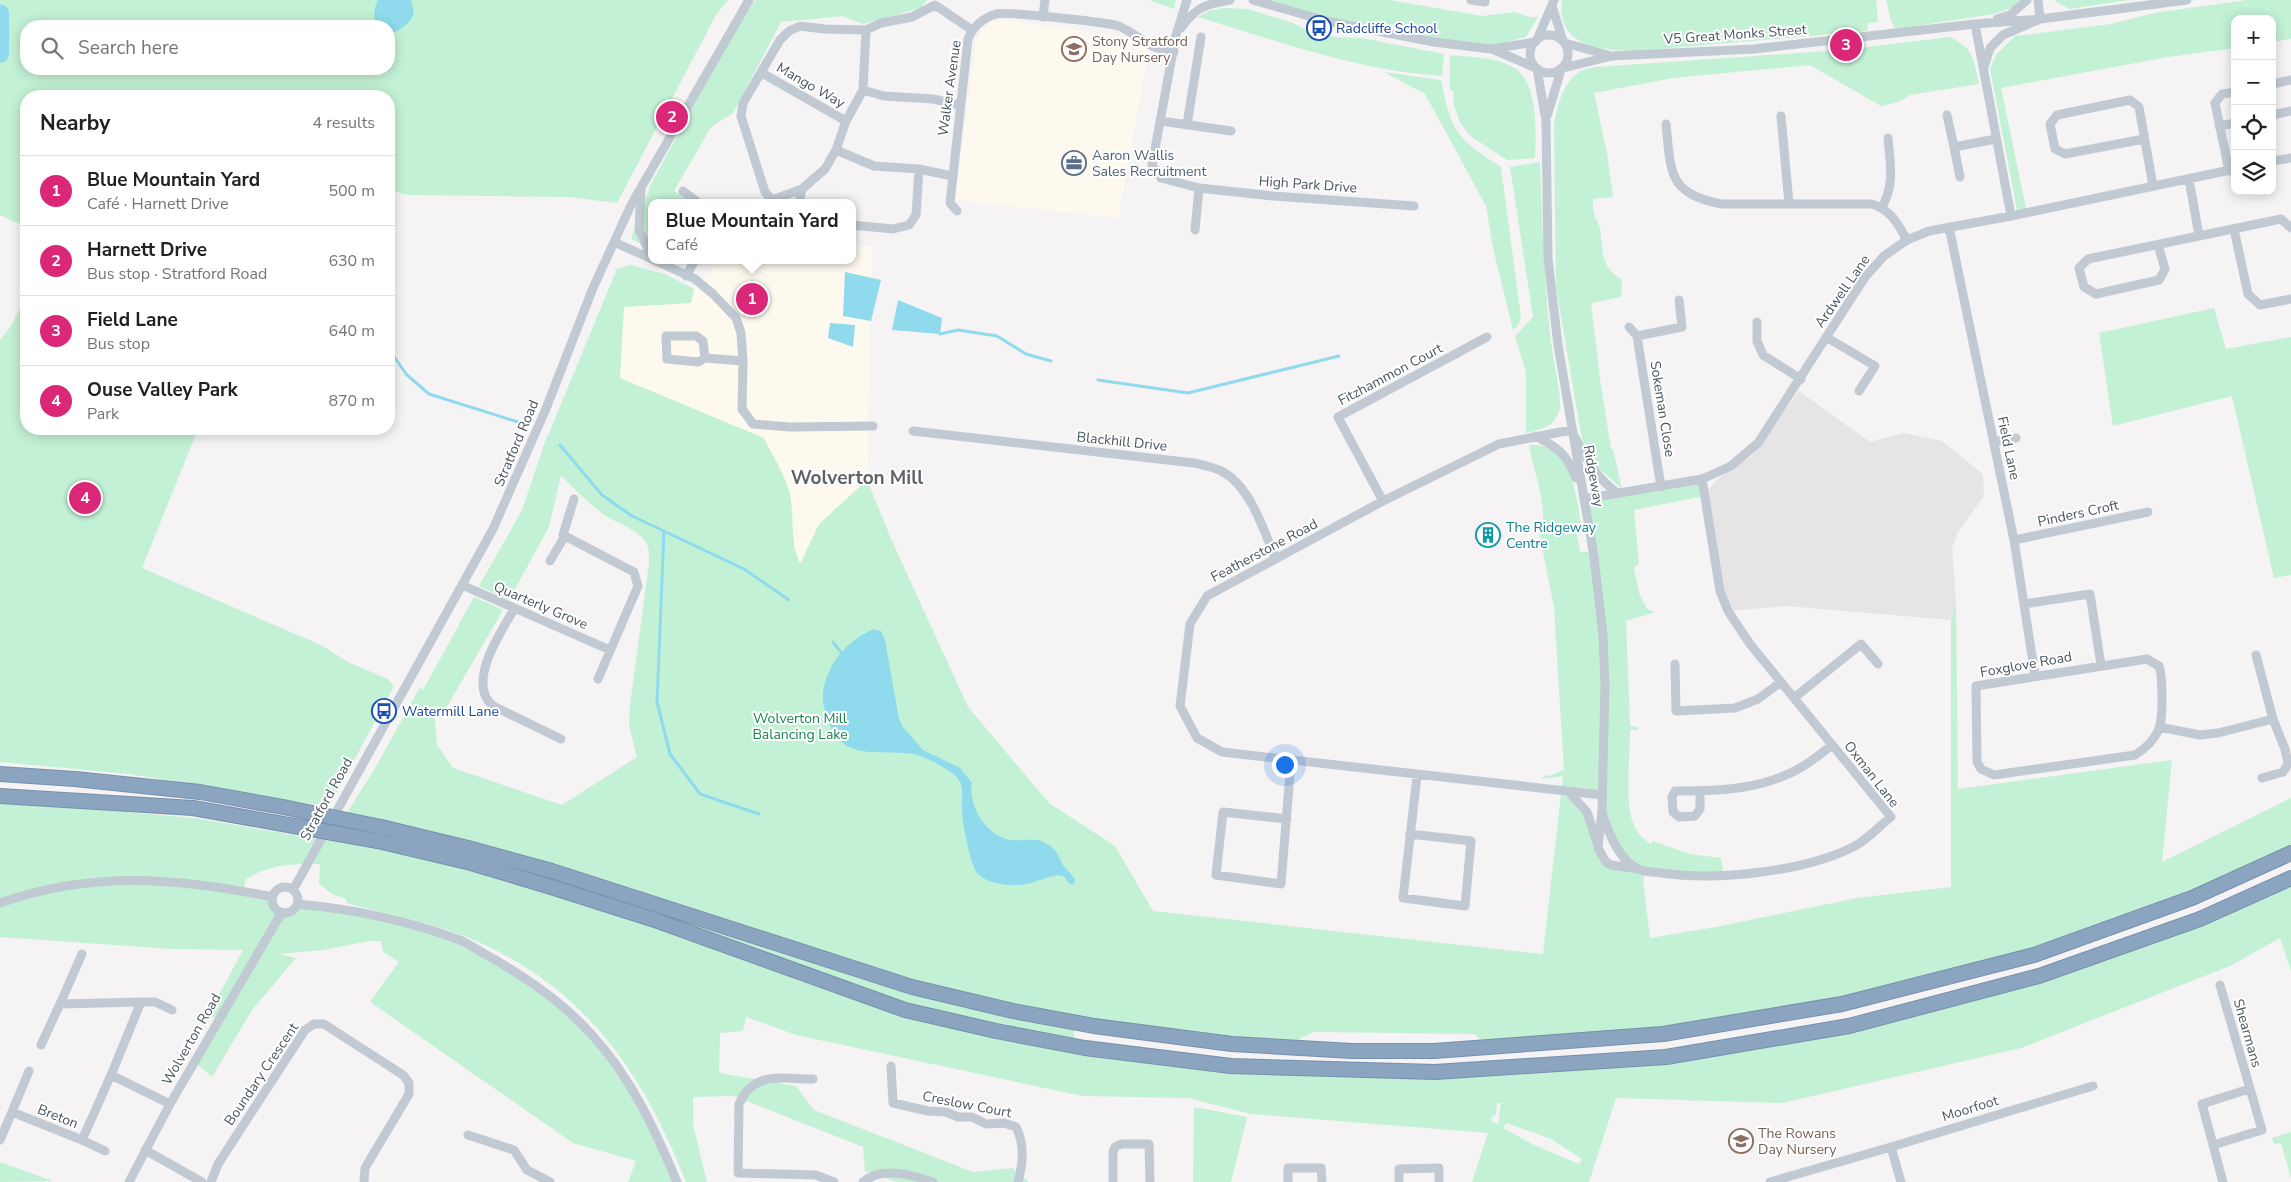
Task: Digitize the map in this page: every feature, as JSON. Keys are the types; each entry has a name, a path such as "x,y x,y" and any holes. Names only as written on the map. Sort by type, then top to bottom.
{"highway":[{"path":"0,774 76,779 200,792 381,827 552,871 912,988 1013,1011 1094,1026 1232,1044 1352,1050 1434,1051 1663,1034 1842,1004 2034,955 2192,898 2291,853"},
{"path":"0,796 193,808 378,841 471,863 540,883 652,919 905,1010 996,1032 1085,1048 1230,1066 1426,1072 1666,1057 1849,1026 2039,976 2200,919 2291,878"}],"street":[{"name":"Stratford Road","path":"293,890 508,500 593,288 614,242 641,188 749,0"},
{"path":"1043,17 1045,0"},
{"name":"High Park Drive","path":"1187,0 1176,35 1152,165 1162,178 1200,188 1273,196 1414,206"},
{"name":"High Park Drive","path":"1176,35 1190,15 1208,3 1230,0"},
{"path":"1253,0 1326,21 1468,47 1492,49 1536,41 1542,36 1553,35 1564,42"},
{"path":"1470,0 1485,2"},
{"path":"1988,23 2010,14 2027,0"},
{"path":"1983,70 1990,48 2003,35 2040,19 2038,0"},
{"name":"V5 Great Monks Street","path":"1562,69 1612,56 1754,49 1975,24 2040,19 2187,0"},
{"path":"770,199 765,192 741,116 743,103 780,40 789,31 800,26 824,29 866,30 881,24 912,17 936,2 972,30"},
{"path":"1492,49 1549,74 1562,69 1569,53 1553,3"},
{"path":"1536,69 1530,58 1530,52 1553,3"},
{"name":"Walker Avenue","path":"957,211 950,203 959,105 968,39 972,30 984,19 997,13 1115,25 1135,34 1152,46 1174,52"},
{"path":"1975,24 2011,216"},
{"path":"779,199 802,189 825,169 836,150 846,121 863,90 866,30"},
{"path":"1187,125 1200,37"},
{"name":"V5 Great Monks Street","path":"1564,42 1612,56"},
{"name":"Ridgeway","path":"1536,69 1546,121 1548,259 1558,345 1592,542 1603,635 1605,685 1602,810 1598,848"},
{"name":"Ridgeway","path":"1546,121 1562,69"},
{"name":"Mango Way","path":"762,73 846,121"},
{"path":"2276,83 2291,80"},
{"path":"863,90 884,96 934,99 959,105"},
{"path":"2231,93 2222,94 2215,103 2219,126 2231,167"},
{"path":"2144,139 2065,154 2055,149 2050,124 2057,115 2130,100 2139,107 2153,186"},
{"path":"2276,114 2291,111"},
{"path":"1947,114 1960,177"},
{"path":"1781,116 1789,204"},
{"path":"1161,121 1231,131"},
{"path":"1666,124 1671,172 1683,189 1701,200 1722,204 1872,204 1882,207 1895,219 1907,240"},
{"path":"2219,126 2231,124"},
{"path":"1882,207 1888,197 1891,183 1888,138"},
{"path":"1954,147 1996,139"},
{"path":"836,150 874,166 919,169 952,176"},
{"path":"2276,161 2291,158"},
{"path":"856,225 893,229 910,225 916,215 919,169"},
{"name":"Ardwell Lane","path":"1584,499 1702,479 1731,466 1758,443 1866,277 1884,256 1907,240 1929,231 2231,170"},
{"path":"2189,179 2199,236"},
{"path":"641,188 639,230 648,249"},
{"path":"1195,230 1200,188"},
{"path":"801,199 802,189"},
{"path":"682,191 693,199"},
{"path":"2158,245 2165,269 2159,280 2096,294 2084,287 2080,268 2088,258 2281,219 2291,228"},
{"name":"Field Lane","path":"1949,227 2014,540 2035,675"},
{"path":"2234,229 2248,294 2260,305 2291,299"},
{"path":"614,242 648,257"},
{"path":"663,264 694,279 713,294 736,318 742,333 744,361 742,409 753,424 790,427 873,426"},
{"path":"686,276 693,264"},
{"path":"1629,327 1637,336 1682,327 1679,300"},
{"path":"1757,322 1757,341 1763,355 1801,379"},
{"path":"706,358 703,341 696,336 666,336 667,359 698,362 706,358 744,361"},
{"name":"Sokeman Close","path":"1637,336 1661,487"},
{"name":"Fitzhammon Court","path":"1383,501 1338,417 1487,337"},
{"path":"1826,337 1874,366"},
{"path":"1860,391 1880,357"},
{"path":"1572,430 1590,465 1604,484 1617,494"},
{"name":"Featherstone Road","path":"1572,430 1499,444 1383,501 1207,596 1190,624 1180,706 1197,738 1222,752 1417,776 1602,795"},
{"name":"Blackhill Drive","path":"914,431 1194,462 1211,467 1234,479 1246,492 1276,559"},
{"path":"1536,436 1554,446 1570,462 1584,499"},
{"path":"1994,442 2016,438"},
{"name":"Oxman Lane","path":"1638,869 1676,875 1724,876 1772,870 1819,860 1856,845 1891,817 1750,644 1728,611 1722,598 1702,479"},
{"path":"574,499 563,535 634,572 638,586 598,679"},
{"name":"Pinders Croft","path":"2014,540 2148,512"},
{"path":"550,561 566,536"},
{"name":"Quarterly Grove","path":"462,585 610,650"},
{"path":"2024,604 2090,594 2101,665"},
{"path":"514,609 485,663 483,684 486,699 495,707 560,739"},
{"path":"1794,698 1861,644 1878,664"},
{"path":"2256,655 2273,720 2285,750 2288,764 2283,772 2262,778"},
{"name":"Foxglove Road","path":"2146,659 2159,666 2162,676 2159,727 2145,749 2135,755 1994,775 1986,773 1980,769 1977,762 1976,686 2035,675 2146,659"},
{"path":"1675,664 1676,710 1735,708 1758,699 1781,682"},
{"path":"2159,727 2200,735 2218,733 2273,720"},
{"path":"1700,791 1747,787 1778,780 1802,768 1832,745"},
{"path":"1286,819 1223,812 1216,875 1281,884 1292,761"},
{"path":"1410,834 1471,842 1465,906 1403,898 1410,834 1417,776"},
{"path":"1569,792 1586,812 1598,848 1606,862 1611,865 1638,869"},
{"path":"1602,810 1619,849 1629,863 1638,869"},
{"path":"0,903 64,885 124,879 178,882 273,897"},
{"path":"281,888 293,890 298,904 293,910 282,912 274,906 273,897 281,888"},
{"path":"298,904 328,907 427,928 459,940 504,964 558,1001 593,1035 632,1088 657,1134 677,1182"},
{"name":"Wolverton Road","path":"129,1182 170,1104 282,912"},
{"path":"41,1045 82,954"},
{"name":"Shearmans","path":"2213,1145 2262,1130 2220,985"},
{"name":"Breton","path":"12,1112 82,1140 141,1002"},
{"path":"60,1004 156,1002 172,1010"},
{"name":"Boundary Crescent","path":"211,1182 218,1164 304,1030 314,1024 324,1024 403,1075 409,1083 409,1094 366,1168 364,1182"},
{"name":"Creslow Court","path":"891,1066 893,1103 928,1111 946,1112 958,1117 972,1118 986,1124 1004,1123 1016,1127 1022,1139 1022,1166 1018,1182"},
{"path":"0,1140 29,1071"},
{"path":"111,1075 170,1104"},
{"path":"813,1079 764,1079 753,1084 744,1094 740,1104 738,1173 816,1175 834,1182"},
{"name":"Moorfoot","path":"1770,1182 2093,1086"},
{"name":"Shearmans","path":"2224,1182 2202,1104 2250,1089"},
{"path":"468,1135 514,1150 527,1170 550,1182"},
{"path":"82,1140 105,1151"},
{"path":"1113,1182 1113,1152 1115,1147 1121,1144 1149,1144 1150,1182"},
{"path":"1891,1147 1901,1182"},
{"path":"145,1150 202,1182"},
{"path":"1288,1182 1288,1168 1321,1168 1322,1182"},
{"path":"1400,1182 1399,1169 1439,1168 1439,1182"},
{"path":"863,1182 869,1177 890,1173 913,1176 932,1182"}],"shaded area":[{"path":"1001,20 1129,37 1149,50 1118,218 955,200 976,40 986,25"},
{"path":"856,246 872,246 867,480 819,524 800,565 791,532 790,494 620,378 623,307 691,303 694,289 715,264 856,264"},
{"path":"1799,391 1870,442 1904,433 1942,441 1983,474 1984,496 1958,532 1952,548 1956,603 1951,620 1786,606 1728,611 1704,496 1717,479 1751,457"}],"green space":[{"path":"0,0 728,0 716,15 617,203 569,197 408,195 395,192 395,90 20,90 20,224 0,215"},
{"path":"755,0 927,0 921,8 863,24 843,16 781,22 733,113 711,127 674,191 689,199 648,199 648,247 631,239 651,184 740,20"},
{"path":"1149,0 1176,0 1174,9"},
{"path":"1265,0 1390,0 1482,16 1515,12 1530,17 1538,17 1526,37 1493,46 1432,39 1413,27 1395,24 1370,28 1299,11"},
{"path":"1562,0 1876,0 1878,22 1868,23 1867,31 1634,51 1594,47 1573,36 1566,27 1562,15"},
{"path":"1886,0 2019,0 2014,7 1994,14 1895,29"},
{"path":"2054,0 2129,0 2069,9"},
{"path":"2247,0 2291,0 2291,39 2276,41 2276,15 2231,15 2231,49 2168,57 2001,88 2026,208 2017,210 1990,69 1996,55 2015,36 2111,24 2154,13"},
{"path":"1224,8 1248,9 1293,23 1309,31 1336,37 1361,38 1444,54 1442,76 1380,68 1318,54 1198,17 1208,11"},
{"path":"1950,37 1958,41 1969,51 1974,61 1979,84 1910,95 1898,102 1881,106 1810,65 1673,78 1594,93 1607,153 1613,197 1593,199 1594,212 1600,229 1606,263 1609,269 1622,280 1621,297 1591,303 1611,449 1613,449 1622,489 1599,468 1582,439 1556,288 1554,125 1559,102 1565,87 1581,71 1596,67 1842,50"},
{"path":"1450,55 1497,61 1511,66 1520,73 1527,82 1534,107 1535,158 1507,160 1469,135 1460,122 1454,106 1453,91 1450,89"},
{"path":"1384,72 1441,80 1448,111 1458,132 1474,148 1501,167 1521,317 1518,326 1513,330 1493,248 1486,206 1425,94"},
{"path":"1540,162 1546,290 1560,408 1555,419 1548,426 1526,433 1526,372 1515,336 1533,317 1510,167"},
{"name":"Wolverton Mill Balancing Lake","path":"631,265 667,275 694,289 691,303 624,307 620,378 764,438 789,489 794,545 800,564 819,524 867,480 892,541 968,707 1049,803 1115,846 1153,911 1543,954 1563,776 1543,779 1544,775 1549,776 1564,770 1554,607 1539,532 1543,513 1542,502 1529,445 1545,446 1556,451 1569,469 1582,532 1577,534 1580,552 1591,552 1584,499 1702,479 1704,496 1634,510 1639,564 1634,568 1639,593 1647,609 1655,612 1626,621 1630,726 1638,727 1638,730 1630,730 1629,800 1633,824 1637,831 1651,844 1653,841 1690,854 1721,858 1724,876 1645,871 1643,881 1650,938 1716,927 1857,898 1951,887 1951,620 1956,603 1958,789 2172,760 2162,862 2291,798 2291,853 2034,955 1842,1004 1663,1034 1489,1048 1475,1034 1313,1032 1301,1038 1293,1048 1074,1022 1074,1046 1231,1066 1435,1072 1666,1057 1849,1026 2039,976 2291,878 2291,971 2280,938 2230,966 2021,1048 1782,1103 1616,1098 1589,1182 1472,1182 1488,1133 1251,1114 1188,1098 1082,1096 796,1035 746,1017 743,1031 720,1033 719,1073 796,1086 814,1110 973,1172 1012,1168 1029,1182 897,1182 865,1171 863,1147 734,1096 693,1097 693,1124 707,1182 686,1182 652,1107 632,1073 609,1042 583,1013 554,987 520,964 467,937 416,920 346,903 347,899 334,895 319,884 320,864 281,866 263,871 245,880 244,892 273,897 274,906 282,912 291,911 296,906 328,907 459,940 558,1001 632,1088 677,1182 628,1182 636,1161 573,1143 370,1002 399,962 383,952 381,941 369,941 323,950 279,954 296,958 252,1010 212,1077 197,1064 219,1020 208,1015 243,950 172,949 0,937 0,804 65,807 194,818 329,841 374,770 420,687 423,690 474,597 503,610 441,717 434,709 437,745 453,768 562,805 637,757 629,725 649,563 648,546 645,541 632,530 606,516 582,497 561,475 549,527 509,600 479,586 522,510 544,445 617,269","holes":["1570,792 1602,795 1610,834 1636,869 1622,867 1606,858 1601,852 1586,811","1497,1103 1501,1103 1498,1124 1491,1121 1492,1116 1496,1115","1507,1123 1551,1139 1582,1159 1579,1164 1534,1145 1503,1128"]},
{"path":"2214,308 2226,349 2291,337 2291,575 2274,578 2232,396 2113,426 2099,333"},
{"path":"20,309 20,435 196,435 142,568 321,645 348,662 388,679 394,686 329,807 129,774 0,762 0,340 12,324"},
{"path":"1194,1107 1247,1117 1231,1182 1193,1182"},
{"path":"2291,1132 2291,1178 2281,1143 2274,1144 2272,1138"},
{"path":"0,1162 53,1181 0,1182"}],"water":[{"path":"378,0 411,0 414,14 404,27 395,32 395,20 375,20"},
{"path":"845,272 881,280 871,321 843,316"},
{"path":"898,300 942,318 940,334 892,330"},
{"path":"830,323 855,325 853,347 828,338"},
{"path":"874,629 881,631 885,640 899,719 903,727 923,750 960,768 972,783 973,801 980,818 986,826 1001,837 1010,840 1038,840 1050,846 1055,850 1063,865 1074,878 1074,884 1070,884 1063,876 1058,875 1023,885 1002,884 986,880 978,874 969,853 962,815 962,790 960,781 957,778 939,765 917,755 861,751 851,748 833,732 823,700 823,692 828,674 843,650 857,638"}],"waterway":[{"path":"0,13 0,54"},
{"path":"940,334 958,330 997,336 1026,354 1051,361"},
{"path":"1098,380 1188,393 1339,356"},
{"path":"395,358 406,374 429,394 518,422"},
{"path":"560,445 602,495 632,516 744,569 789,600"},
{"path":"664,531 657,702 670,754 700,794 759,814"},
{"path":"833,642 843,655"}],"place":[{"name":"Radcliffe School","path":"1319,28"},
{"name":"Field Lane","path":"1846,45"},
{"name":"Stony Stratford Day Nursery","path":"1074,49"},
{"name":"Harnett Drive","path":"672,117"},
{"name":"Aaron Wallis Sales Recruitment","path":"1074,163"},
{"name":"Blue Mountain Yard","path":"752,299"},
{"name":"Ouse Valley Park","path":"85,498"},
{"name":"The Ridgeway Centre","path":"1488,535"},
{"name":"Watermill Lane","path":"384,711"},
{"name":"The Rowans Day Nursery","path":"1741,1141"}],"district":[{"name":"Wolverton Mill","path":"857,477"}]}
